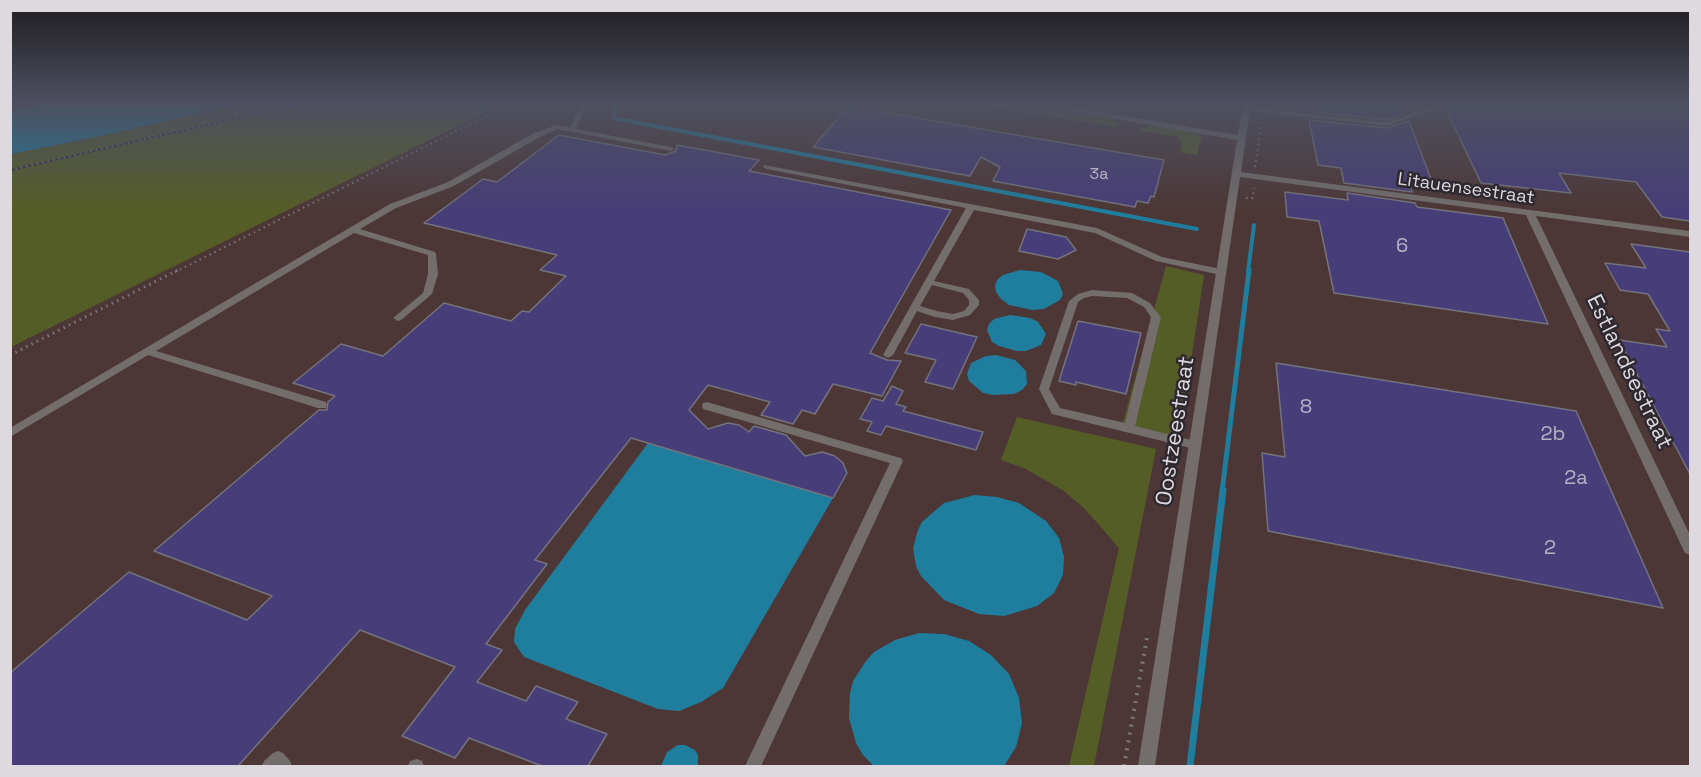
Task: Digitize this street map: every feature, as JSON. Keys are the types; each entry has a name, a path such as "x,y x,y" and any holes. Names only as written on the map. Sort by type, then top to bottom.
{"street":[{"name":"Oostzeestraat","path":"1146,766 1241,139"},
{"name":"Litauensestraat","path":"1237,174 1690,234"},
{"name":"Estlandsestraat","path":"1530,214 1690,549"}],"lane":[{"path":"10,434 393,206 451,184 529,139"},
{"path":"620,139 671,149"},
{"path":"767,167 1097,231 1159,259 1221,272"},
{"path":"888,355 971,207"},
{"path":"353,230 432,254 433,274 427,294 399,318"},
{"path":"915,307 934,314 952,317 967,313 974,304 974,300 966,291 929,282"},
{"path":"1129,428 1156,317 1147,305 1129,295 1098,292 1081,296 1074,301 1044,389 1056,411 1195,445"},
{"path":"148,352 322,405"},
{"path":"707,406 897,461 753,766"},
{"path":"269,766 278,758 285,766"}],"path":[{"path":"10,170 144,139"},
{"path":"10,355 161,282 441,139"}],"shaded area":[{"path":"164,139 1690,139 1690,766 11,766 10,174"}],"green space":[{"path":"84,139 140,139 11,169 10,154"},
{"path":"149,139 431,139 11,347 11,171"},
{"path":"1180,139 1201,139 1197,155 1180,152 1182,143"},
{"path":"1166,266 1204,275 1179,439 1122,426"},
{"path":"1017,417 1156,449 1094,766 1069,766 1119,548 1085,509 1064,491 1026,469 1001,460"}],"water":[{"path":"11,139 84,139 11,154"},
{"path":"1020,270 1041,272 1058,281 1063,294 1060,300 1044,309 1032,310 1009,305 1001,299 996,292 997,280 1003,275"},
{"path":"1010,315 1030,318 1038,322 1046,334 1041,345 1026,351 1017,351 992,342 987,330 989,324 994,319"},
{"path":"996,355 1015,360 1026,371 1027,384 1022,390 1014,394 993,395 983,393 969,381 967,374 971,363 986,356"},
{"path":"648,443 833,498 723,688 701,702 679,711 658,709 524,657 514,642 515,629 525,610"},
{"path":"975,495 997,497 1019,503 1046,521 1059,538 1064,557 1063,575 1054,593 1037,606 1004,616 979,614 944,600 921,576 916,566 913,548 922,522 944,503"},
{"path":"919,633 944,634 969,641 991,655 1009,674 1019,698 1022,723 1016,747 1004,766 874,766 863,755 856,743 849,718 853,681 874,652 895,640"},
{"path":"678,745 685,745 695,750 698,755 698,766 661,766 667,752"}],"building":[{"path":"553,139 582,139 665,155 676,151 677,145 759,160 749,171 951,210 870,353 887,360 901,361 882,396 833,384 815,414 802,410 793,424 761,415 770,402 708,385 689,410 708,429 728,423 739,425 749,432 754,426 786,435 805,456 822,452 835,456 843,463 847,473 833,498 631,438 535,560 547,564 486,644 502,650 477,682 526,701 536,686 578,702 566,719 607,734 588,766 542,766 469,738 455,758 402,736 455,667 360,630 238,766 10,766 10,673 129,572 247,620 272,596 154,551 319,410 327,410 328,402 335,396 293,383 341,344 383,356 444,303 511,321 522,311 529,312 566,276 540,270 557,255 424,223 483,179 497,182"},
{"path":"820,139 1043,139 1164,160 1154,197 1151,196 1148,203 1137,201 1135,207 993,181 1000,167 981,157 970,176 813,147"},
{"path":"1313,139 1416,139 1431,179 1407,176 1412,192 1344,183 1341,168 1318,165"},
{"path":"1460,139 1690,139 1690,221 1662,217 1636,182 1559,173 1571,193 1481,183"},
{"path":"1285,192 1348,200 1347,193 1415,203 1417,207 1503,218 1548,324 1334,293 1319,221 1287,217"},
{"path":"1027,229 1066,237 1076,250 1058,259 1019,251"},
{"path":"1631,244 1690,252 1690,474 1619,340 1667,347 1656,329 1670,331 1648,294 1620,290 1605,263 1646,268"},
{"path":"1078,321 1141,333 1126,394 1076,382 1076,385 1059,381"},
{"path":"921,324 977,337 953,389 925,382 936,360 905,353"},
{"path":"1276,363 1576,411 1663,608 1268,531 1262,453 1285,457"},
{"path":"892,386 903,391 896,404 906,407 903,411 983,432 976,450 886,426 881,435 867,431 872,422 860,419 872,398 883,401"}],"waterway":[{"path":"725,139 1197,229"},
{"path":"1248,272 1254,225"},
{"path":"1222,492 1249,270"},
{"path":"1190,766 1223,490"}]}
